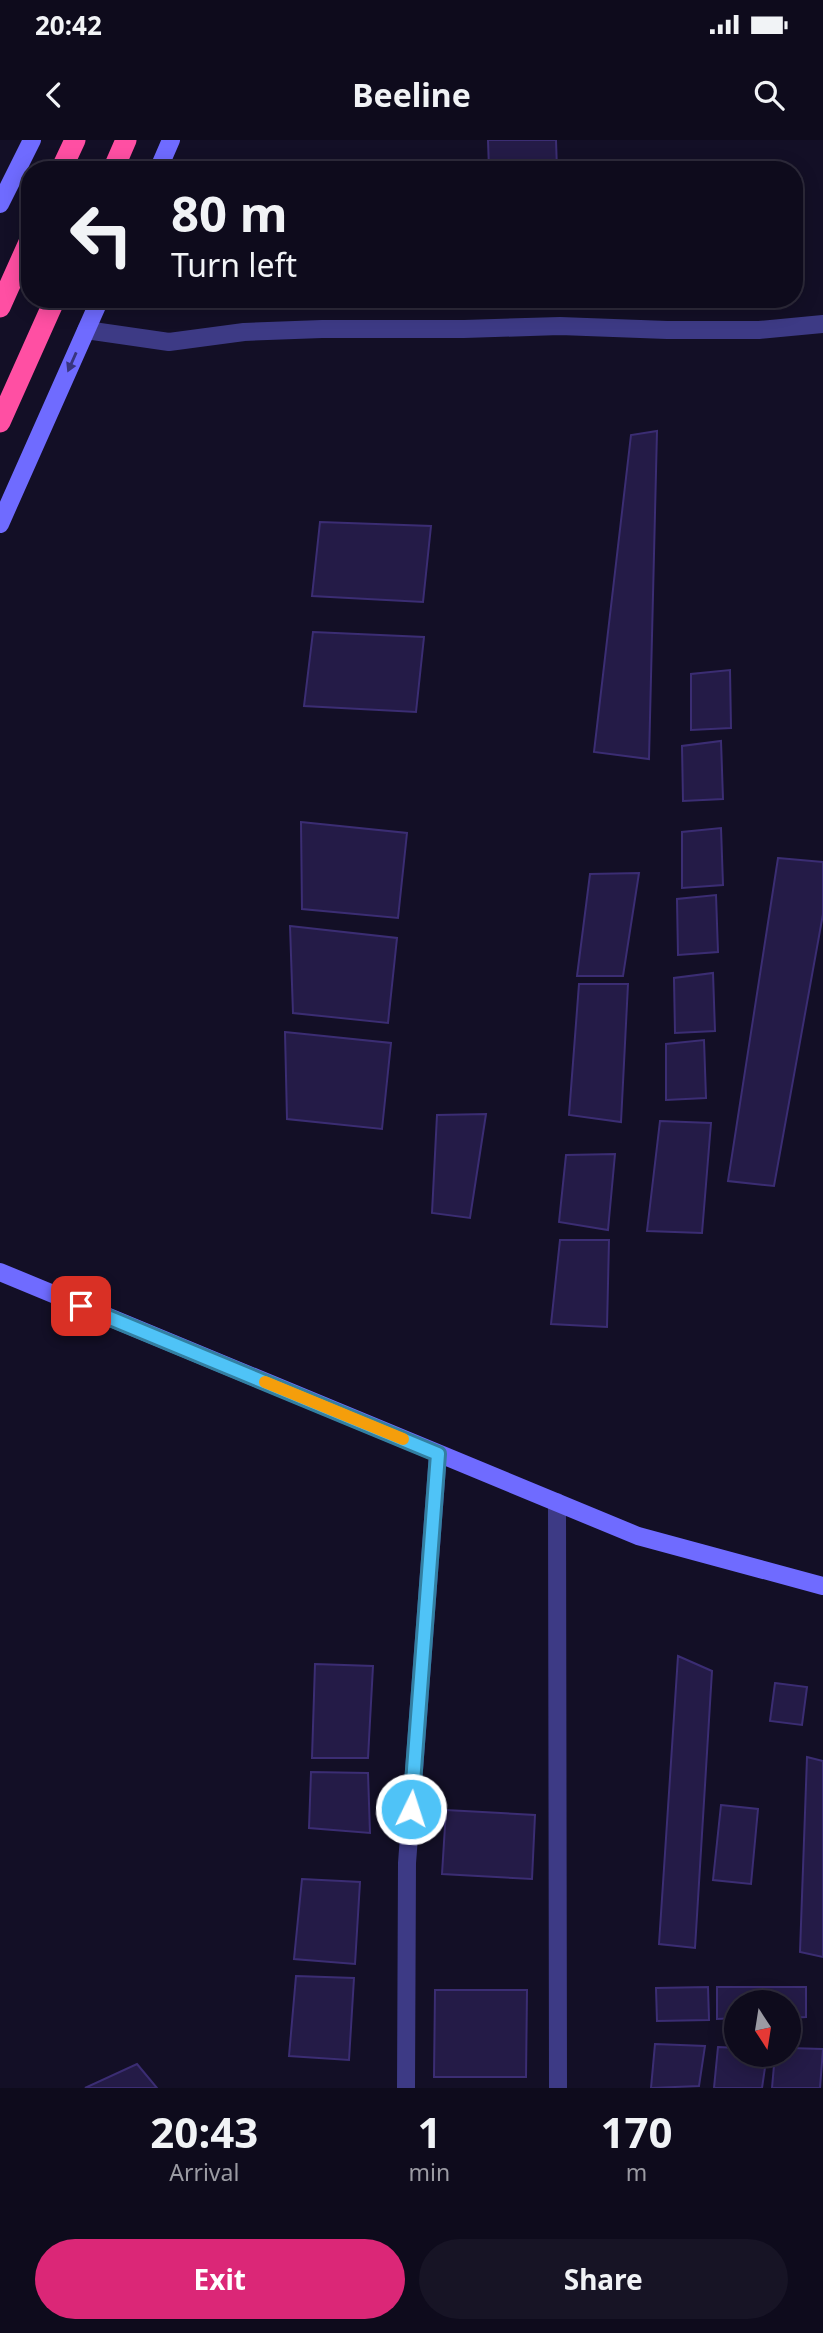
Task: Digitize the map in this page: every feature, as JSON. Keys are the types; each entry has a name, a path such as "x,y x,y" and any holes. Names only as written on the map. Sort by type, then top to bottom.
{"highway":[{"path":"65,161 75,140"},
{"path":"117,161 127,140"},
{"path":"0,307 21,260"},
{"path":"0,422 51,308"}],"main road":[{"path":"22,161 32,140"},
{"path":"162,161 171,140"},
{"path":"0,204 21,162"},
{"path":"0,524 96,308"},
{"path":"0,1272 638,1536 823,1586"}],"street":[{"path":"86,330 169,342 244,332 322,329 561,326 759,330 823,324"},
{"path":"405,2088 407,1863 438,1454"},
{"path":"556,1502 558,2088"}],"building":[{"path":"488,140 556,140 557,161 489,161"},
{"path":"657,431 649,759 594,752 631,435"},
{"path":"320,522 431,526 423,602 312,596"},
{"path":"313,632 424,637 416,712 304,706"},
{"path":"730,670 731,728 691,730 691,674"},
{"path":"721,741 723,799 683,801 682,746"},
{"path":"301,822 407,833 398,918 302,909"},
{"path":"721,828 723,885 682,888 682,832"},
{"path":"778,858 823,862 823,914 774,1186 728,1181"},
{"path":"639,873 623,976 577,976 590,874"},
{"path":"716,895 718,952 678,955 677,899"},
{"path":"290,926 397,938 388,1023 293,1013"},
{"path":"713,973 715,1031 675,1033 674,978"},
{"path":"579,984 628,984 621,1122 569,1115"},
{"path":"285,1032 391,1043 382,1129 287,1119"},
{"path":"704,1040 706,1098 666,1100 666,1044"},
{"path":"486,1114 470,1218 432,1213 437,1115"},
{"path":"660,1121 711,1123 702,1233 647,1231"},
{"path":"615,1154 608,1230 559,1222 566,1155"},
{"path":"560,1240 609,1240 607,1327 551,1324"},
{"path":"678,1656 712,1671 695,1948 659,1944"},
{"path":"315,1664 373,1666 368,1758 312,1758"},
{"path":"775,1683 807,1687 802,1725 770,1721"},
{"path":"807,1757 823,1761 823,1957 800,1952"},
{"path":"311,1772 368,1773 370,1833 309,1828"},
{"path":"721,1805 758,1809 751,1884 713,1880"},
{"path":"446,1810 535,1815 532,1879 442,1874"},
{"path":"302,1879 360,1882 355,1964 294,1959"},
{"path":"296,1976 354,1978 349,2060 289,2056"},
{"path":"708,1987 709,2020 657,2021 656,1988"},
{"path":"717,1987 806,1987 806,2017 802,2017 802,1990 724,1990 724,2019 717,2019"},
{"path":"435,1990 527,1990 526,2077 434,2077"},
{"path":"655,2044 705,2046 699,2086 651,2088"},
{"path":"718,2047 724,2047 724,2067 765,2067 762,2088 714,2088"},
{"path":"802,2048 823,2049 820,2088 772,2088 774,2067 802,2067"},
{"path":"137,2064 157,2088 85,2088"}],"slow traffic":[{"path":"265,1382 403,1439"}],"route":[{"path":"81,1306 438,1454 411,1809"}]}
